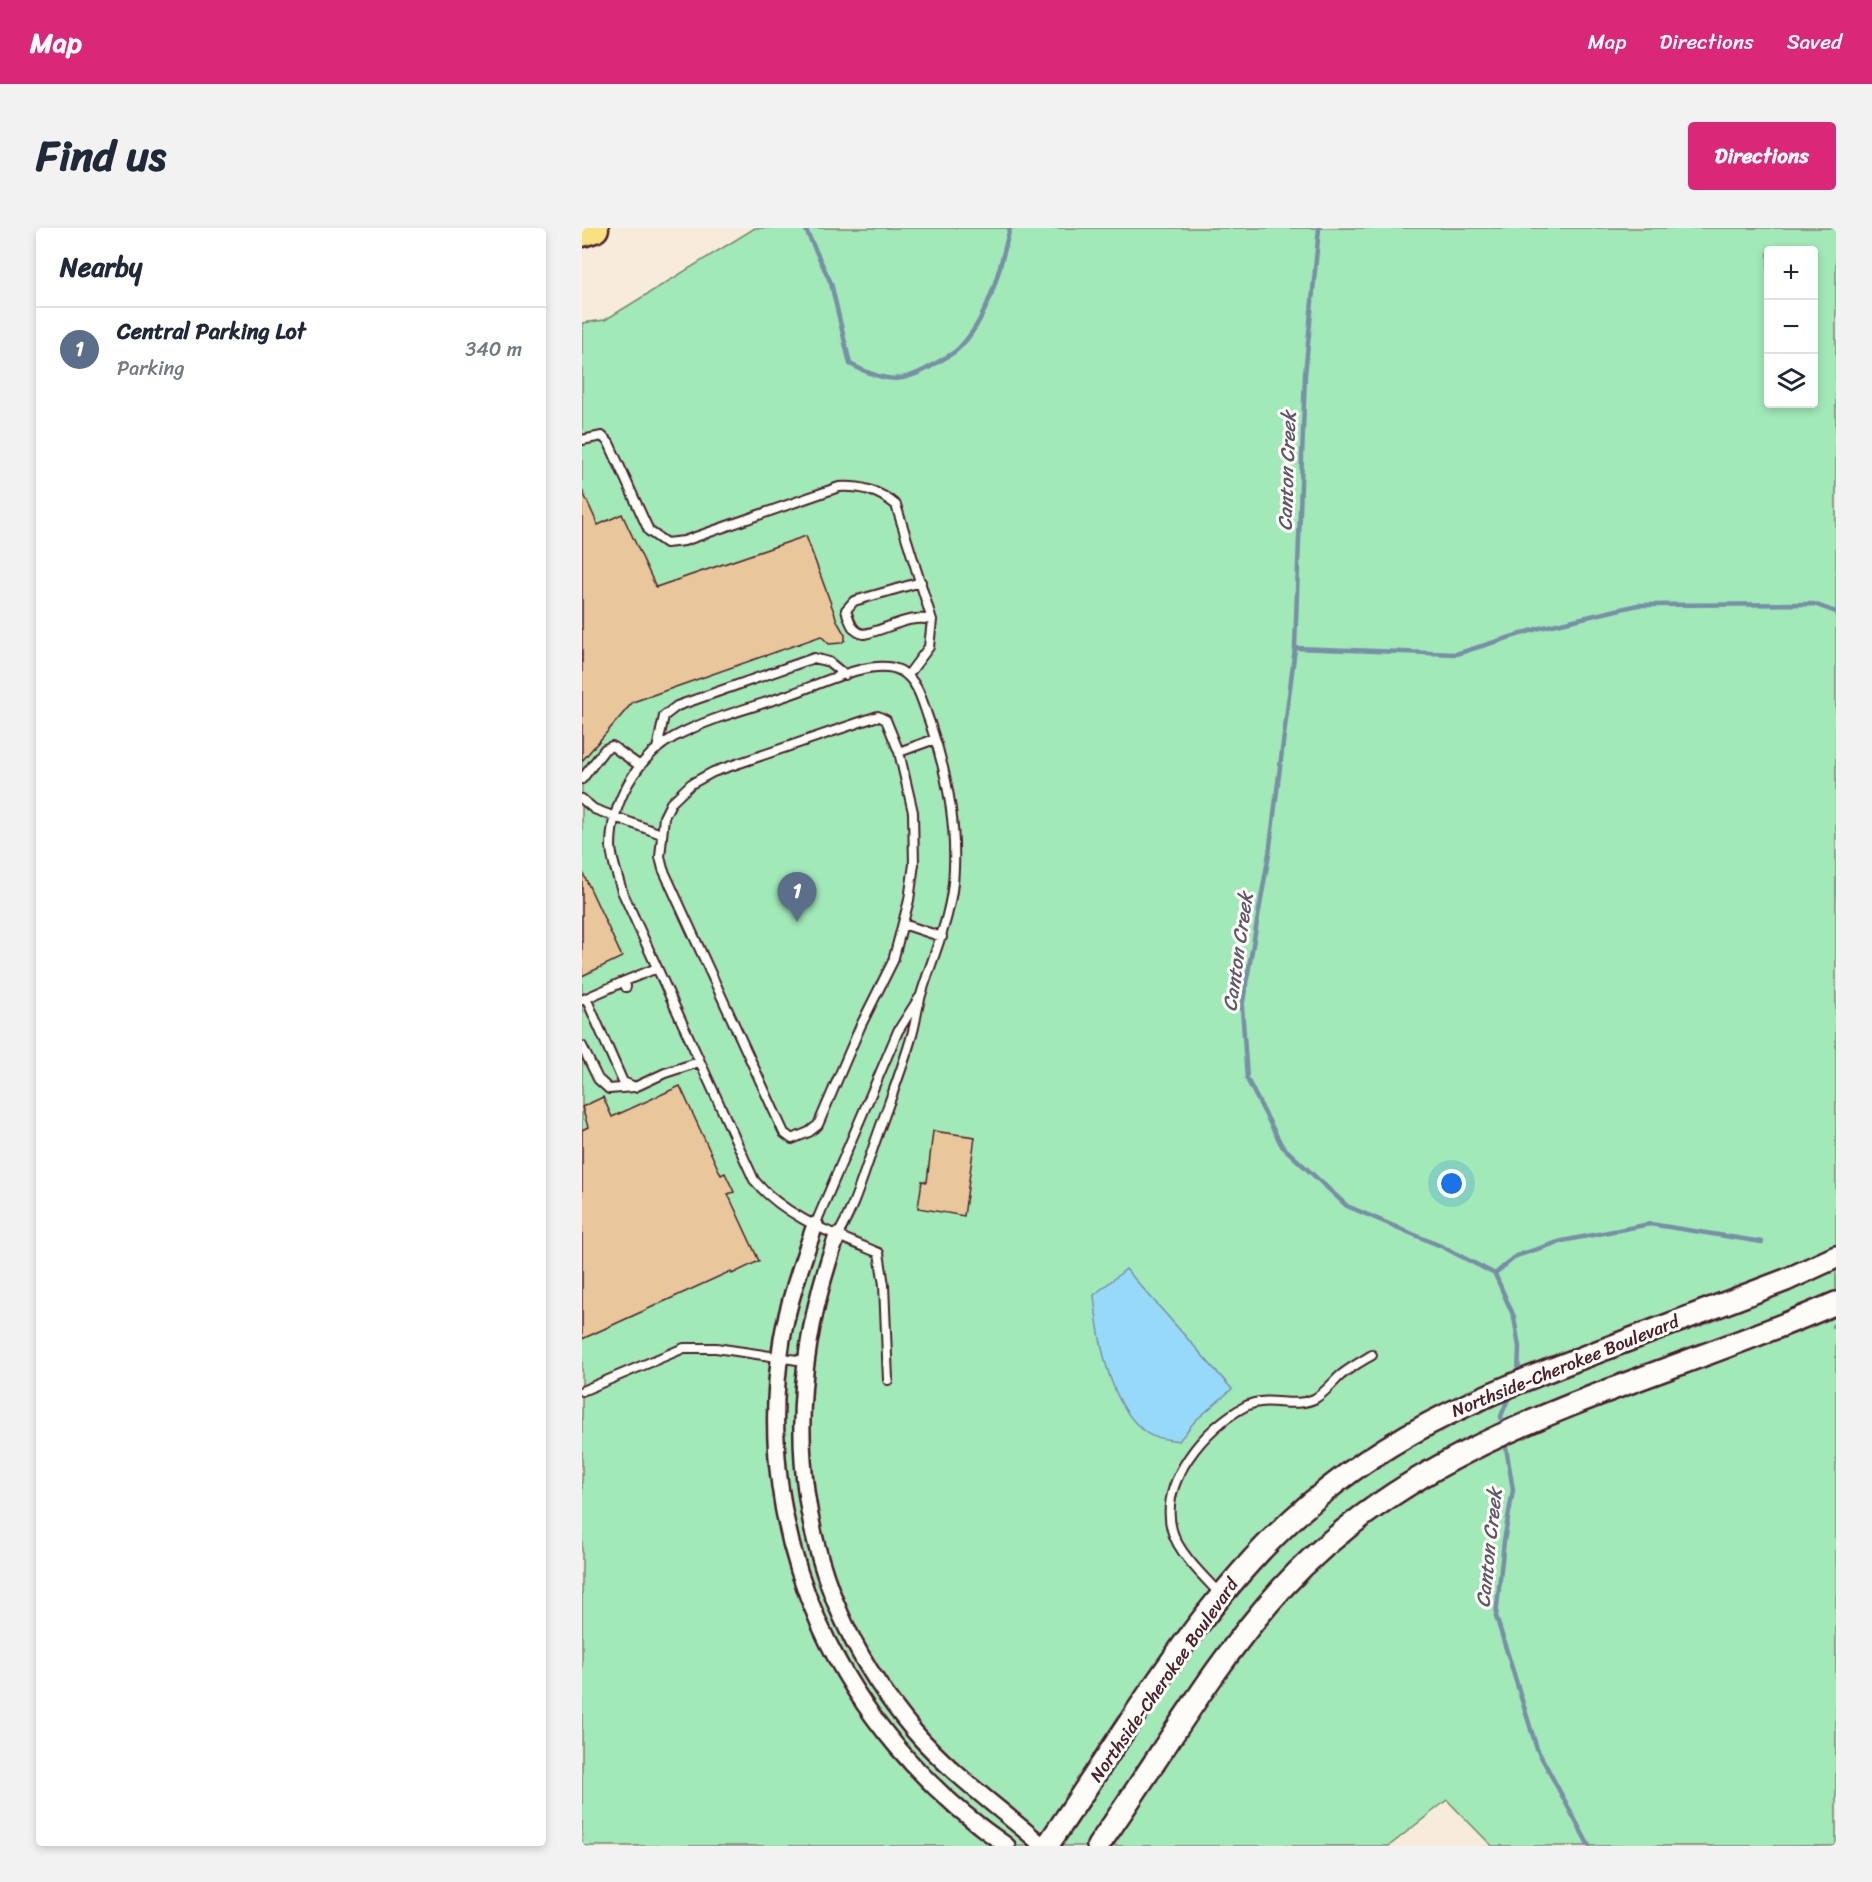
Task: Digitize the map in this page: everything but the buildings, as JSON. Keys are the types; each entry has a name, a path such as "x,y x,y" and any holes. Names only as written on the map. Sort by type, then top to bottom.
{"highway":[{"path":"582,232 594,228"}],"street":[{"path":"814,1225 793,1292 780,1357 776,1433 781,1496 795,1559 817,1621 844,1674 884,1733 948,1800 1007,1846"},
{"path":"837,1236 816,1306 804,1361 801,1436 811,1522 828,1583 853,1639 885,1693 930,1748 966,1783 1043,1846"},
{"name":"Northside-Cherokee Boulevard","path":"1047,1846 1221,1595 1299,1513 1355,1469 1406,1435 1490,1393 1786,1280 1836,1257"},
{"path":"1098,1846 1225,1660 1264,1610 1337,1536 1378,1503 1421,1475 1496,1436 1836,1304"}],"lane":[{"path":"582,440 602,436 609,443 649,531 666,543 684,541 839,487 857,486 884,495 896,505 932,620 929,647 908,675"},
{"path":"921,582 854,601 846,610 852,628 864,634 918,618 932,620"},
{"path":"657,749 664,716 677,706 814,658 829,662 845,675"},
{"path":"837,1236 845,1224 866,1170 909,1047 921,994 942,937 953,885 954,833 948,784 918,690 908,675 899,669 874,666 696,727 657,749 640,766 629,782 615,816 611,847 615,870 657,968 754,1180 781,1206 814,1225 837,1236 879,1253 884,1285 888,1380"},
{"path":"881,716 886,720 899,752 913,812 914,864 903,924 893,961 818,1125 809,1132 792,1139 784,1133 663,869 660,857 661,834 664,817 671,803 691,784 713,772 881,716"},
{"path":"899,752 935,739"},
{"path":"582,778 605,749 612,746 640,766"},
{"path":"582,799 594,809 661,834"},
{"path":"903,924 942,937"},
{"path":"636,1087 623,1082 584,999 625,984 657,968"},
{"path":"814,1225 898,1031 921,994"},
{"path":"582,1046 598,1080 609,1089 636,1087 664,1072 699,1062"},
{"path":"582,1390 684,1348 716,1348 804,1361"},
{"path":"1221,1595 1194,1568 1172,1532 1168,1504 1186,1460 1215,1430 1247,1405 1314,1399 1343,1373 1372,1355"}],"green space":[{"path":"755,228 1836,228 1836,1846 1492,1846 1447,1800 1389,1846 582,1846 582,323 605,320"}],"water":[{"path":"1126,1269 1232,1389 1195,1421 1179,1441 1151,1436 1135,1422 1124,1407 1108,1370 1094,1295"}],"waterway":[{"name":"Canton Creek","path":"805,228 831,283 850,364 873,375 893,379 923,371 956,351 969,337 992,292 1010,228"},
{"name":"Canton Creek","path":"1319,228 1305,375 1295,648 1269,854 1242,1007 1247,1079 1282,1146 1347,1206 1443,1247 1495,1274 1514,1317 1519,1347 1518,1376"},
{"path":"1295,648 1456,654 1540,628 1638,605 1814,604 1836,612"},
{"path":"1495,1274 1516,1256 1562,1241 1650,1224 1762,1242"},
{"name":"Canton Creek","path":"1503,1427 1501,1416 1511,1392"},
{"name":"Canton Creek","path":"1505,1441 1513,1490 1504,1541 1496,1616 1537,1749 1589,1846"}],"place":[{"name":"Central Parking Lot","path":"797,922"}]}
